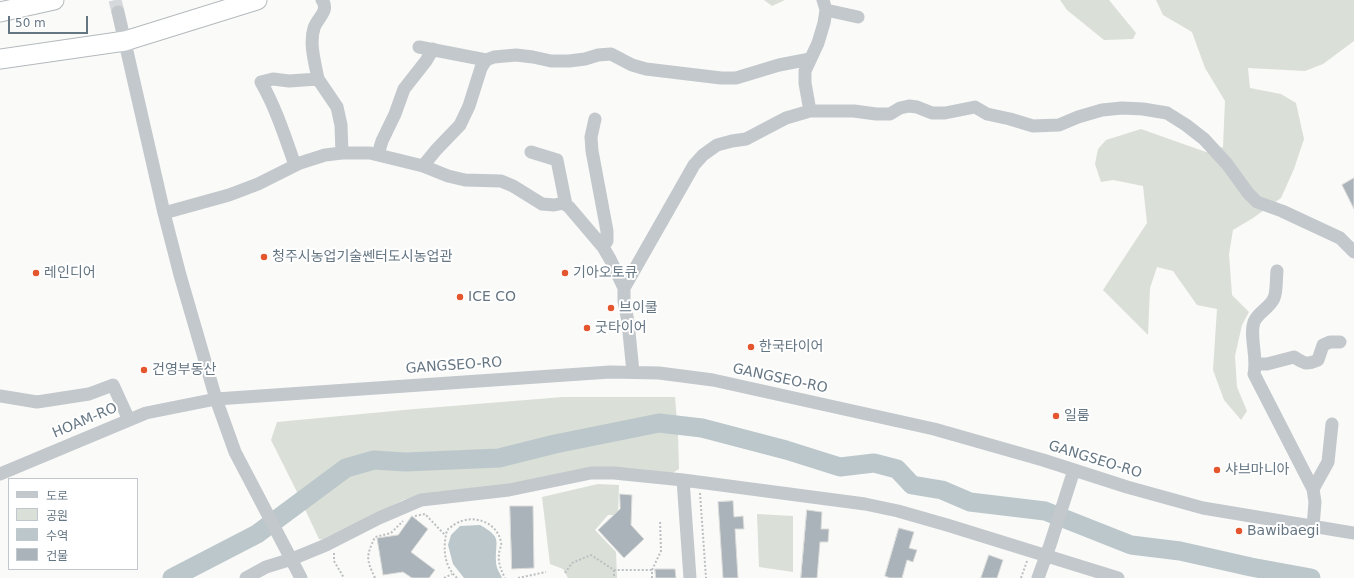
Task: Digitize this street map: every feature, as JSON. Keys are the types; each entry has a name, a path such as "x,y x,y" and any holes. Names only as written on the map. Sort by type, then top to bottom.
{"highway":[{"path":"0,12 54,0"},
{"path":"0,59 125,41 257,0"}],"street":[{"path":"322,0 325,9 323,15 314,26 312,44 318,78 337,107 341,125 342,153"},
{"path":"810,111 805,83 805,71 818,43 824,23 824,5 858,17"},
{"path":"118,12 164,213 180,275 216,399 235,452 301,578"},
{"path":"419,47 486,60 494,57 516,55 552,61 569,61 611,54 632,65 646,69 728,78 736,78 778,65 810,59"},
{"path":"378,154 404,89 426,61 433,49"},
{"path":"423,166 460,125 471,99 481,68 486,60"},
{"path":"295,165 280,124 261,82 318,78"},
{"path":"624,288 694,165 717,145 746,139 786,118 810,111 854,111 890,114 900,108 909,106 932,112 945,113 975,107 987,114 1010,118 1033,126 1059,125 1102,110 1122,108 1143,109 1167,113 1186,125 1204,140 1227,164 1248,193 1257,202 1282,210 1340,238 1354,252"},
{"path":"595,119 592,136 592,151 607,231 607,241 603,247"},
{"path":"531,152 557,160 566,205"},
{"path":"164,213 229,195 258,184 295,165 325,155 342,153 378,154 391,159 423,166 448,176 465,180 501,180 542,204 554,205 564,203 603,247 624,288 624,301 628,322 632,372"},
{"path":"1277,271 1274,297 1269,305 1254,321 1256,364 1254,374 1313,489 1315,502 1313,527"},
{"path":"1256,364 1266,364 1294,357 1303,363 1308,364 1318,360 1323,345 1330,342 1340,342"},
{"name":"GANGSEO-RO","path":"185,406 216,399 357,390 519,377 610,372 658,373 713,380 934,429 1127,487 1203,508 1354,533"},
{"path":"0,396 36,402 89,394 113,385 130,420"},
{"name":"HOAM-RO","path":"0,474 146,413 185,406"},
{"path":"1313,489 1328,462 1332,424"},
{"path":"1038,578 1074,470"},
{"path":"246,578 266,567 292,559 326,545 379,518 421,500 509,490 591,474 614,473 683,480 865,504 1048,550 1118,578"},
{"path":"683,480 690,578"}],"path":[{"path":"700,491 706,578"},
{"path":"413,516 425,514 445,535"},
{"path":"375,578 369,565 368,552 375,537 391,533 407,517"},
{"path":"457,578 453,574 446,559 443,545 446,530 457,523 478,519 490,524 498,532 501,544 498,562 505,578"},
{"path":"652,578 652,570 661,550 660,520"},
{"path":"334,552 334,561 344,578"},
{"path":"565,573 572,562 591,555 614,570 652,570"},
{"path":"1021,578 1028,558"},
{"path":"614,570 614,578"},
{"path":"518,578 546,572"},
{"path":"444,578 453,574"}],"green space":[{"path":"764,0 785,0 772,6"},
{"path":"1060,0 1109,0 1136,33 1133,39 1104,40 1067,10"},
{"path":"1156,0 1354,0 1354,41 1323,64 1305,71 1248,68 1250,88 1281,94 1296,103 1304,139 1294,169 1281,198 1233,230 1229,254 1232,295 1249,312 1242,325 1235,356 1237,387 1247,411 1241,420 1224,400 1213,370 1217,309 1197,305 1173,271 1157,267 1150,288 1148,335 1103,290 1147,223 1143,186 1113,180 1101,182 1095,164 1098,149 1106,140 1141,129 1206,152 1223,147 1225,101 1205,68 1192,32 1163,15"},
{"path":"563,397 675,397 677,422 655,419 501,449 377,454 340,463 299,496 271,440 277,422"},
{"path":"648,431 678,434 679,469 671,474 601,467 509,486 435,492 403,500 325,540 319,539 303,505 330,484 361,467 385,468 501,465"},
{"path":"598,484 619,485 618,515 608,515 595,530 616,552 617,578 568,578 563,569 550,564 542,497"},
{"path":"757,514 793,516 793,572 759,567"}],"water":[{"path":"480,525 492,533 495,537 497,544 496,564 502,578 464,578 453,564 448,545 451,535 460,526"}],"building":[{"path":"1354,178 1354,209 1342,185"},
{"path":"620,494 632,495 631,525 644,539 624,558 598,530 620,509"},
{"path":"733,501 734,517 743,516 744,529 735,529 738,578 723,578 718,502"},
{"path":"510,506 533,506 534,568 512,569"},
{"path":"807,510 822,512 821,529 829,529 828,542 820,542 817,578 801,578"},
{"path":"412,516 428,529 411,552 435,570 429,578 412,578 403,572 383,575 377,538 398,535"},
{"path":"899,528 914,532 909,548 917,550 913,562 907,560 902,578 890,578 885,576"},
{"path":"989,555 1003,560 997,578 981,578"},
{"path":"655,569 675,569 676,578 656,578"}],"waterway":[{"path":"172,578 257,534 346,468 374,460 405,462 499,458 555,444 659,423 702,428 786,450 840,467 874,463 897,469 912,485 942,490 970,502 1045,511 1131,545 1180,551 1251,567 1311,578"}],"tunnel":[{"path":"115,0 118,12"}],"place":[{"name":"청주시농업기술쎈터도시농업관","path":"264,257"},
{"name":"레인디어","path":"36,273"},
{"name":"기아오토큐","path":"565,273"},
{"name":"ICE CO","path":"460,297"},
{"name":"브이쿨","path":"611,308"},
{"name":"굿타이어","path":"587,328"},
{"name":"한국타이어","path":"751,347"},
{"name":"건영부동산","path":"144,370"},
{"name":"일룸","path":"1056,416"},
{"name":"샤브마니아","path":"1217,470"},
{"name":"Bawibaegi","path":"1239,531"}]}
